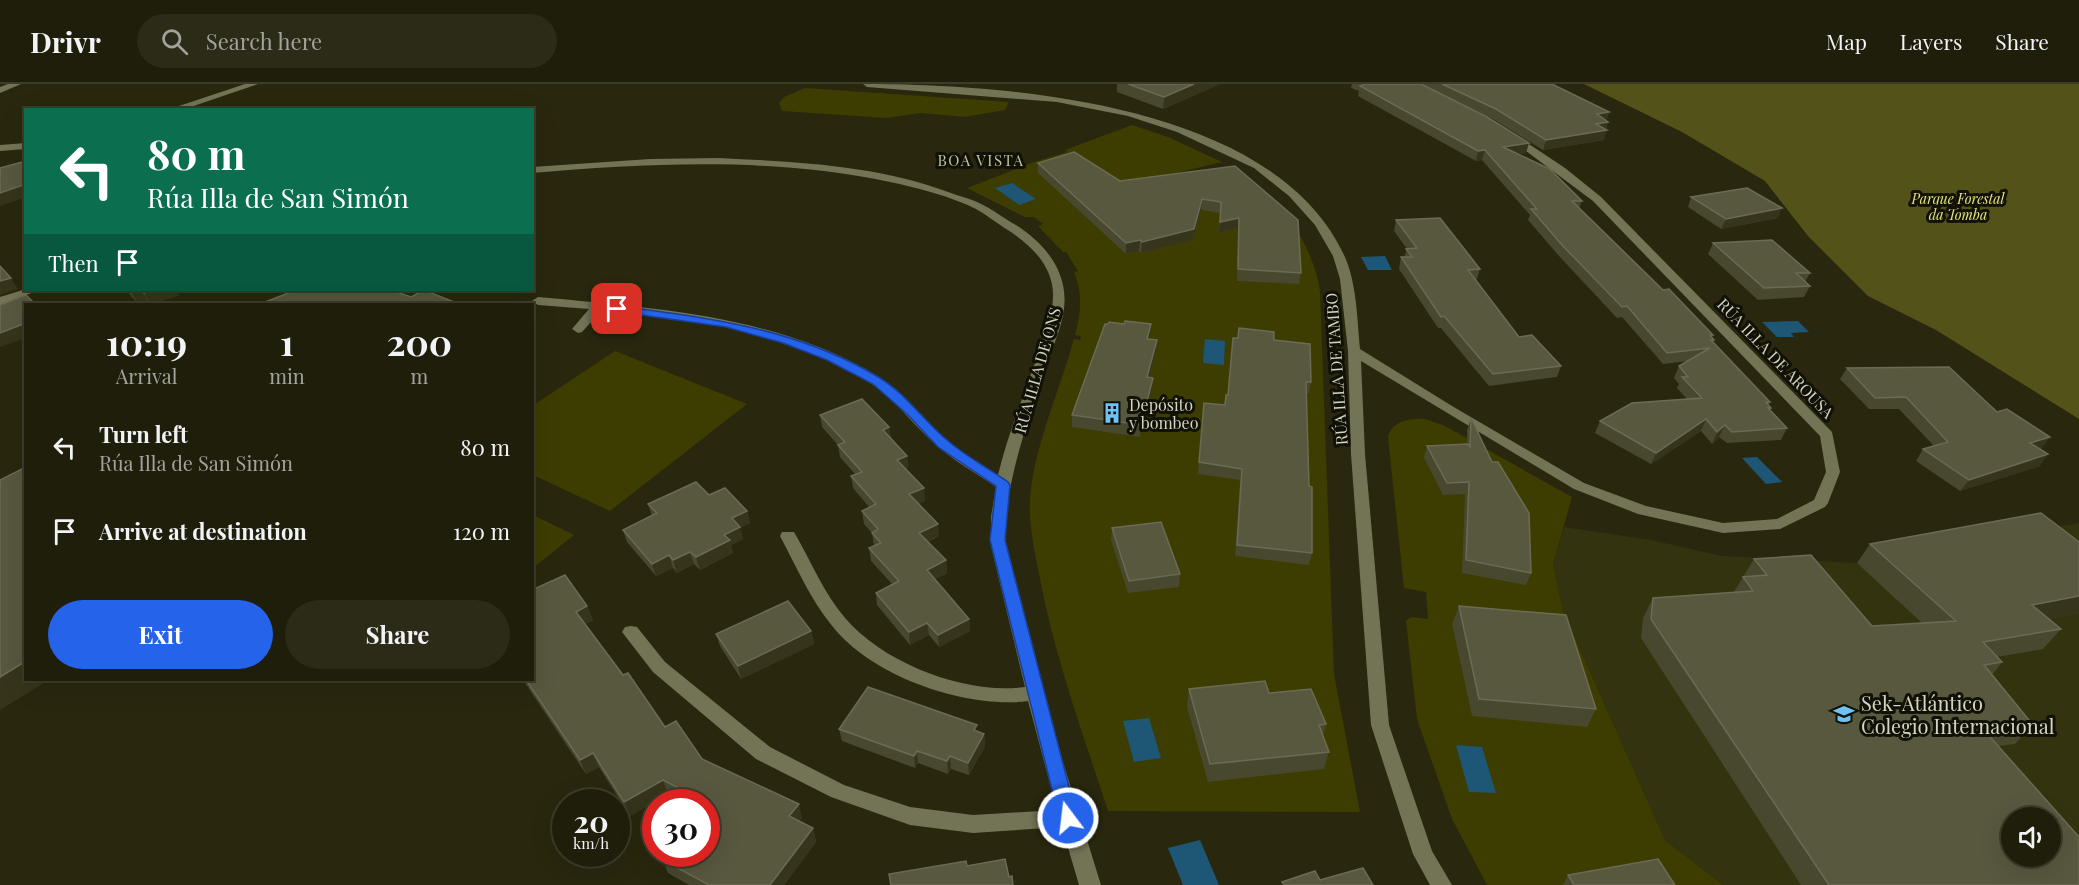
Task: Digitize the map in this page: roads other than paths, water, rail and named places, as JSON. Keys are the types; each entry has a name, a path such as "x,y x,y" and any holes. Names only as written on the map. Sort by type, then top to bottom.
{"street":[{"path":"0,90 17,84"},
{"path":"177,108 254,84"},
{"name":"RÚA ILLA DE TAMBO","path":"867,84 1057,99 1130,114 1180,130 1258,166 1293,194 1320,223 1339,256 1346,279 1354,351 1358,454 1380,725 1423,854 1442,885"},
{"name":"RÚA ILLA DE AROUSA","path":"1354,351 1447,410 1579,486 1643,510 1723,528 1780,524 1820,503 1833,472 1827,435 1597,199 1528,146 1499,129"},
{"path":"0,148 24,146"},
{"name":"RÚA ILLA DE ONS","path":"534,170 595,164 701,162 797,166 874,174 928,186 974,203 1013,226 1042,251 1058,284 1057,314 1003,485 997,540 1068,818 1090,885"},
{"path":"0,301 30,291"},
{"path":"538,301 656,313 726,324 787,340 832,357 877,382 913,412 943,444 1003,485"},
{"path":"578,329 598,307"},
{"path":"788,536 815,588 840,625 875,654 917,676 955,689 998,696 1035,693"},
{"path":"631,632 659,668 763,753 838,791 910,816 973,824 1068,818"}],"water":[{"path":"1012,183 1036,199 1019,205 995,188"},
{"path":"1385,256 1392,270 1368,270 1361,257"},
{"path":"1798,321 1809,332 1791,333 1794,337 1777,337 1762,322"},
{"path":"1205,339 1225,341 1224,365 1203,363"},
{"path":"1757,457 1782,482 1766,484 1742,458"},
{"path":"1149,718 1161,758 1134,762 1123,721"},
{"path":"1456,745 1482,747 1496,793 1469,792"},
{"path":"1200,840 1219,885 1183,885 1168,848"}],"place":[{"name":"Depósito y bombeo","path":"1112,413"},
{"name":"Sek-Atlántico Colegio Internacional","path":"1844,714"}],"district":[{"name":"BOA VISTA","path":"981,160"}],"park label":[{"name":"Parque Forestal da Tomba","path":"1958,206"}]}
